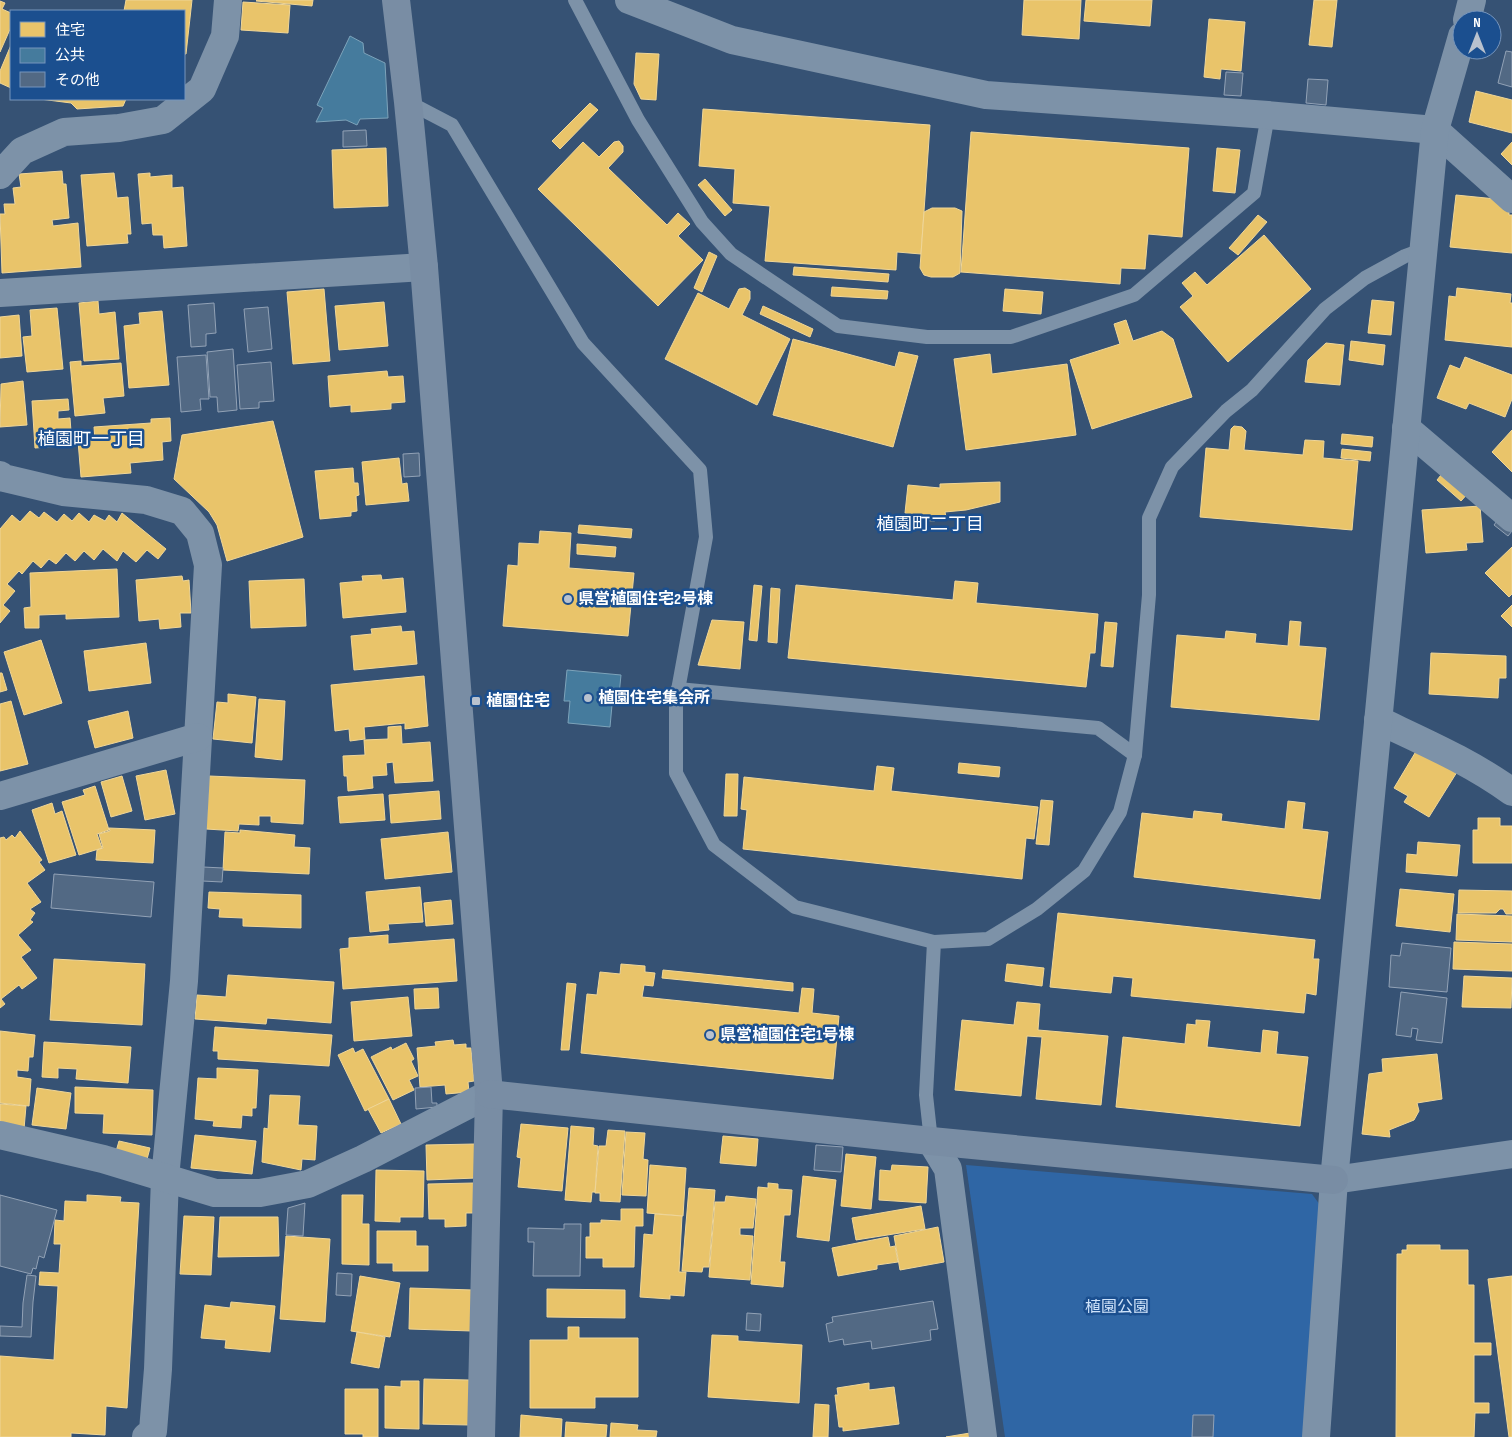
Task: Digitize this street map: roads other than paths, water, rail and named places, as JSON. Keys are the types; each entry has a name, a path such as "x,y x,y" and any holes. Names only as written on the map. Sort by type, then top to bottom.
{"street":[{"path":"0,175 22,151 64,132 119,128 163,120 202,89 225,36 228,0"},
{"path":"396,0 424,267 489,1094 481,1437"},
{"path":"629,0 732,40 986,95 1268,115 1435,130 1512,199"},
{"path":"1316,1437 1334,1180 1435,130 1455,60"},
{"path":"0,293 424,267"},
{"path":"1406,428 1512,518"},
{"path":"0,475 4,478 63,492 146,500 182,511 200,533 208,565 184,981 165,1178 158,1369 153,1431 146,1437"},
{"path":"1378,720 1450,754 1512,792"},
{"path":"0,796 198,737"},
{"path":"0,1134 103,1159 215,1193 260,1193 308,1184 362,1159 489,1094 931,1141 1334,1180 1512,1154"},
{"path":"931,1141 948,1168 983,1437"}],"lane":[{"path":"575,0 638,120 702,222 731,254 838,326 927,337 1012,336 1134,295 1254,194 1268,115"},
{"path":"408,102 452,125 583,343 700,470 706,538 676,701 676,774 714,845 795,907 934,942 988,939 1037,909 1084,871 1120,812 1135,755 1149,595 1149,518 1172,467 1226,411 1252,390 1325,309 1365,278 1405,256 1424,249"},
{"path":"678,689 1098,728 1135,755"},
{"path":"931,1141 926,1095 934,942"}],"place":[{"name":"県営植園住宅2号棟","path":"568,599"},
{"name":"植園住宅集会所","path":"588,698"},
{"name":"植園住宅","path":"476,701"},
{"name":"県営植園住宅1号棟","path":"710,1035"}],"district":[{"name":"植園町一丁目","path":"91,439"},
{"name":"植園町二丁目","path":"930,524"}],"park label":[{"name":"植園公園","path":"1117,1307"}]}
